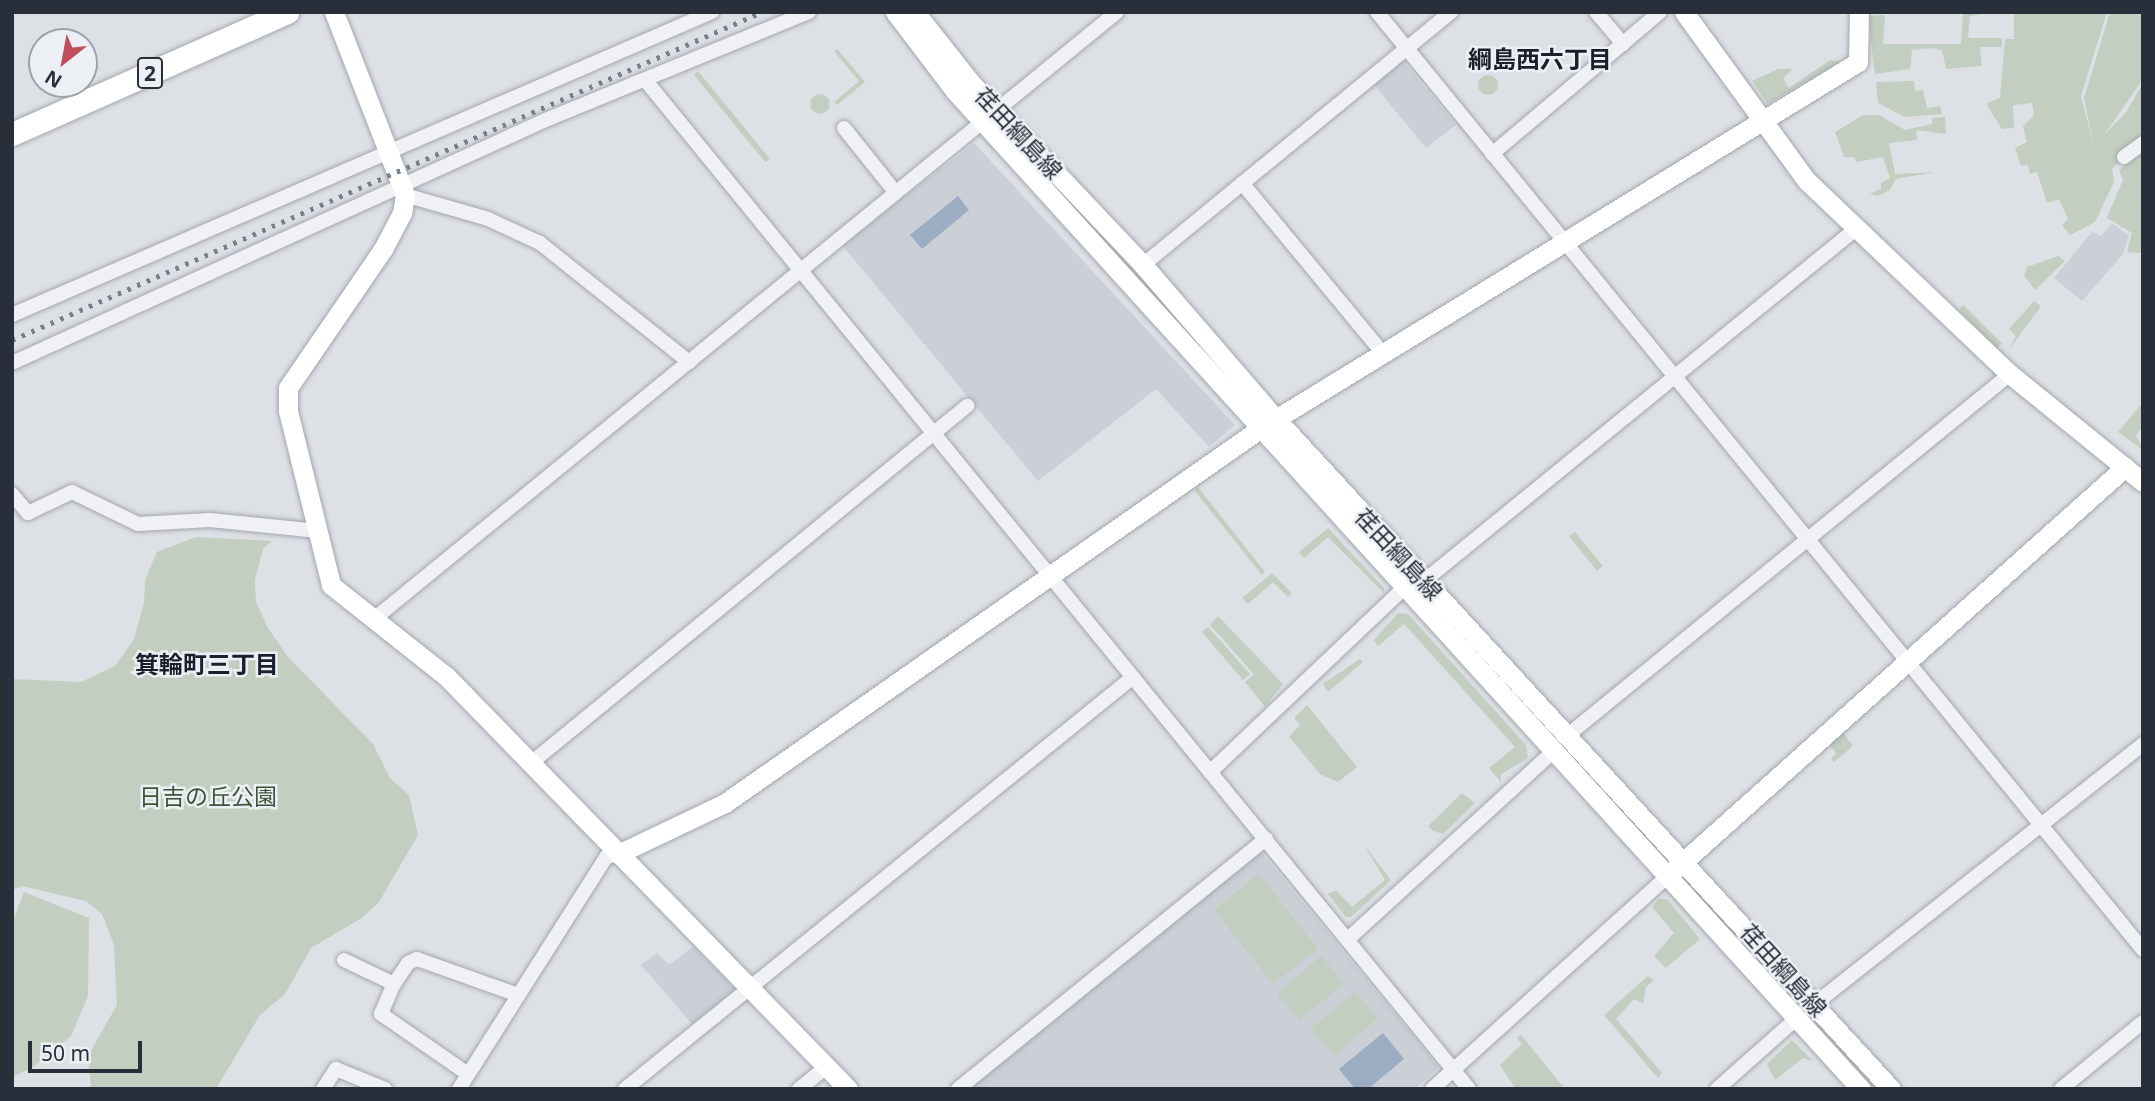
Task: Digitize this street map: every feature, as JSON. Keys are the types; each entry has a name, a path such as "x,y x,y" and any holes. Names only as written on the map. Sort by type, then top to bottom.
{"main road":[{"name":"2","path":"12,134 287,12"}],"street":[{"path":"334,12 403,190 388,240 288,388 288,411 331,584 446,676 848,1089"},
{"path":"12,315 390,154 712,12"},
{"path":"12,363 809,12"},
{"name":"荏田綱島線","path":"895,12 1415,583 1568,735 1891,1089"},
{"name":"荏田綱島線","path":"915,12 992,116 1143,265 1269,424"},
{"path":"374,619 1117,12"},
{"path":"1377,12 2143,950"},
{"path":"1143,265 1451,12"},
{"path":"1596,12 1623,44"},
{"path":"1492,154 1660,12"},
{"path":"1684,12 1807,181 2010,374 2143,482"},
{"path":"459,1089 606,857 618,854 725,803 1048,574 1269,424 1762,118 1858,62 1859,12"},
{"path":"646,82 1469,1089"},
{"path":"844,128 897,193"},
{"path":"2124,157 2143,143"},
{"path":"1242,183 1382,352"},
{"path":"403,190 488,219 540,243 689,362"},
{"path":"1210,772 1415,583 1857,228"},
{"path":"1568,735 2010,374"},
{"path":"531,763 967,406"},
{"path":"1432,1089 2124,467"},
{"path":"12,494 27,513 72,492 138,524 210,520 318,531"},
{"name":"荏田綱島線","path":"1415,583 1554,751 1861,1089"},
{"path":"625,1089 1133,677"},
{"path":"1815,1004 2143,744"},
{"path":"1348,939 1554,751"},
{"path":"958,1089 1266,839"},
{"path":"468,1074 381,1013 394,984 408,963 417,959 518,995"},
{"path":"344,960 394,984"},
{"path":"1717,1089 1797,1018"},
{"path":"2061,1089 2143,1022"},
{"path":"799,1089 826,1067"},
{"path":"323,1089 336,1069 385,1089"}],"shaded area":[{"path":"1402,60 1456,125 1426,148 1374,85"},
{"path":"974,143 1235,425 1209,447 1156,389 1038,481 842,245"},
{"path":"2112,223 2129,236 2123,254 2082,301 2054,278 2092,232 2101,236"},
{"path":"1261,852 1439,1067 1415,1089 966,1089"},
{"path":"693,947 736,990 692,1024 641,965 657,953 669,965"}],"green space":[{"path":"1963,12 1994,12 1970,16 1968,38 2002,38 2002,47 1980,47 1982,66 1946,69 1942,50 1932,48 1912,50 1910,69 1875,74 1868,16 1885,15 1883,44 1961,44"},
{"path":"2107,12 2081,96 2094,147 2084,98 2110,12 2143,12 2143,79 2104,135 2126,112 2143,83 2143,138 2112,169 2114,182 2095,222 2070,235 2062,225 2068,219 2059,199 2047,203 2037,172 2030,174 2028,165 2021,166 2015,148 2027,142 2023,126 2034,115 2032,103 2013,105 2014,128 2002,129 1987,103 2000,98 2005,39 2014,39 2014,14"},
{"path":"837,49 865,82 837,105 834,102 859,81 834,51"},
{"path":"1830,60 1840,62 1768,104 1752,81 1778,69 1793,69 1783,78 1789,88"},
{"path":"698,71 770,159 765,162 694,75"},
{"path":"1488,75 1495,78 1498,85 1495,92 1488,95 1481,92 1478,85 1481,78"},
{"path":"1914,81 1915,91 1923,90 1927,108 1940,106 1942,114 1905,117 1878,103 1876,82"},
{"path":"820,94 827,97 830,104 827,111 820,114 813,111 810,104 813,97"},
{"path":"1863,115 1879,115 1905,130 1932,124 1932,118 1945,117 1946,134 1916,130 1917,140 1889,143 1895,174 1935,172 1896,179 1890,190 1877,196 1870,193 1881,189 1881,183 1890,178 1883,157 1857,162 1854,157 1844,157 1835,132"},
{"path":"2142,151 2143,253 2127,252 2132,233 2107,218 2123,180 2119,170"},
{"path":"2058,256 2065,261 2035,290 2024,275 2027,267"},
{"path":"2034,301 2041,306 2008,351 2016,336 2009,329"},
{"path":"1963,305 2002,343 1997,348 1959,310"},
{"path":"2143,402 2143,427 2136,435 2143,450 2118,432"},
{"path":"1198,487 1265,572 1262,575 1194,490"},
{"path":"1328,528 1384,588 1385,594 1328,537 1304,558 1299,552"},
{"path":"1575,532 1603,566 1597,571 1569,536"},
{"name":"日吉の丘公園","path":"196,537 272,541 263,549 255,580 256,602 268,628 288,657 373,744 390,778 409,795 418,835 379,902 362,918 311,948 285,994 260,1015 216,1089 91,1089 88,1056 117,1005 114,945 102,914 86,901 22,886 12,890 12,679 81,682 115,666 134,639 144,603 145,580 157,552"},
{"path":"1272,573 1292,593 1288,597 1273,582 1248,604 1242,598"},
{"path":"1398,613 1408,614 1526,745 1528,758 1501,774 1501,782 1489,768 1515,747 1404,624 1378,646 1374,640"},
{"path":"1218,616 1283,684 1265,707 1245,682 1254,674 1210,625"},
{"path":"1208,627 1250,674 1243,680 1202,632"},
{"path":"1360,659 1363,662 1328,692 1323,684"},
{"path":"1307,705 1357,767 1338,782 1320,774 1289,737 1300,725 1294,718"},
{"path":"1842,731 1853,746 1834,762 1831,758 1836,753 1829,744"},
{"path":"1462,793 1475,803 1443,834 1433,831 1428,826"},
{"path":"1364,845 1391,880 1351,917 1346,917 1328,894 1336,890 1352,907 1385,880"},
{"path":"1259,874 1318,949 1273,984 1214,910"},
{"path":"24,892 89,918 88,996 71,1036 32,1068 12,1077 12,923"},
{"path":"1659,899 1667,899 1700,939 1666,968 1654,956 1674,933 1652,907"},
{"path":"1321,956 1344,983 1300,1020 1277,994"},
{"path":"1648,976 1654,980 1646,987 1643,1004 1634,999 1616,1019 1662,1073 1658,1078 1604,1015"},
{"path":"1355,992 1378,1018 1334,1056 1311,1029"},
{"path":"1521,1035 1565,1089 1516,1089 1500,1065 1522,1044 1517,1038"},
{"path":"1792,1040 1813,1061 1803,1058 1775,1080 1767,1064"}],"water":[{"path":"958,196 969,210 922,249 910,235"},
{"path":"1383,1033 1404,1059 1368,1089 1355,1089 1339,1069"}],"railway":[{"path":"12,340 762,12"}],"district":[{"name":"綱島西六丁目","path":"1540,59"},
{"name":"箕輪町三丁目","path":"207,664"}]}
